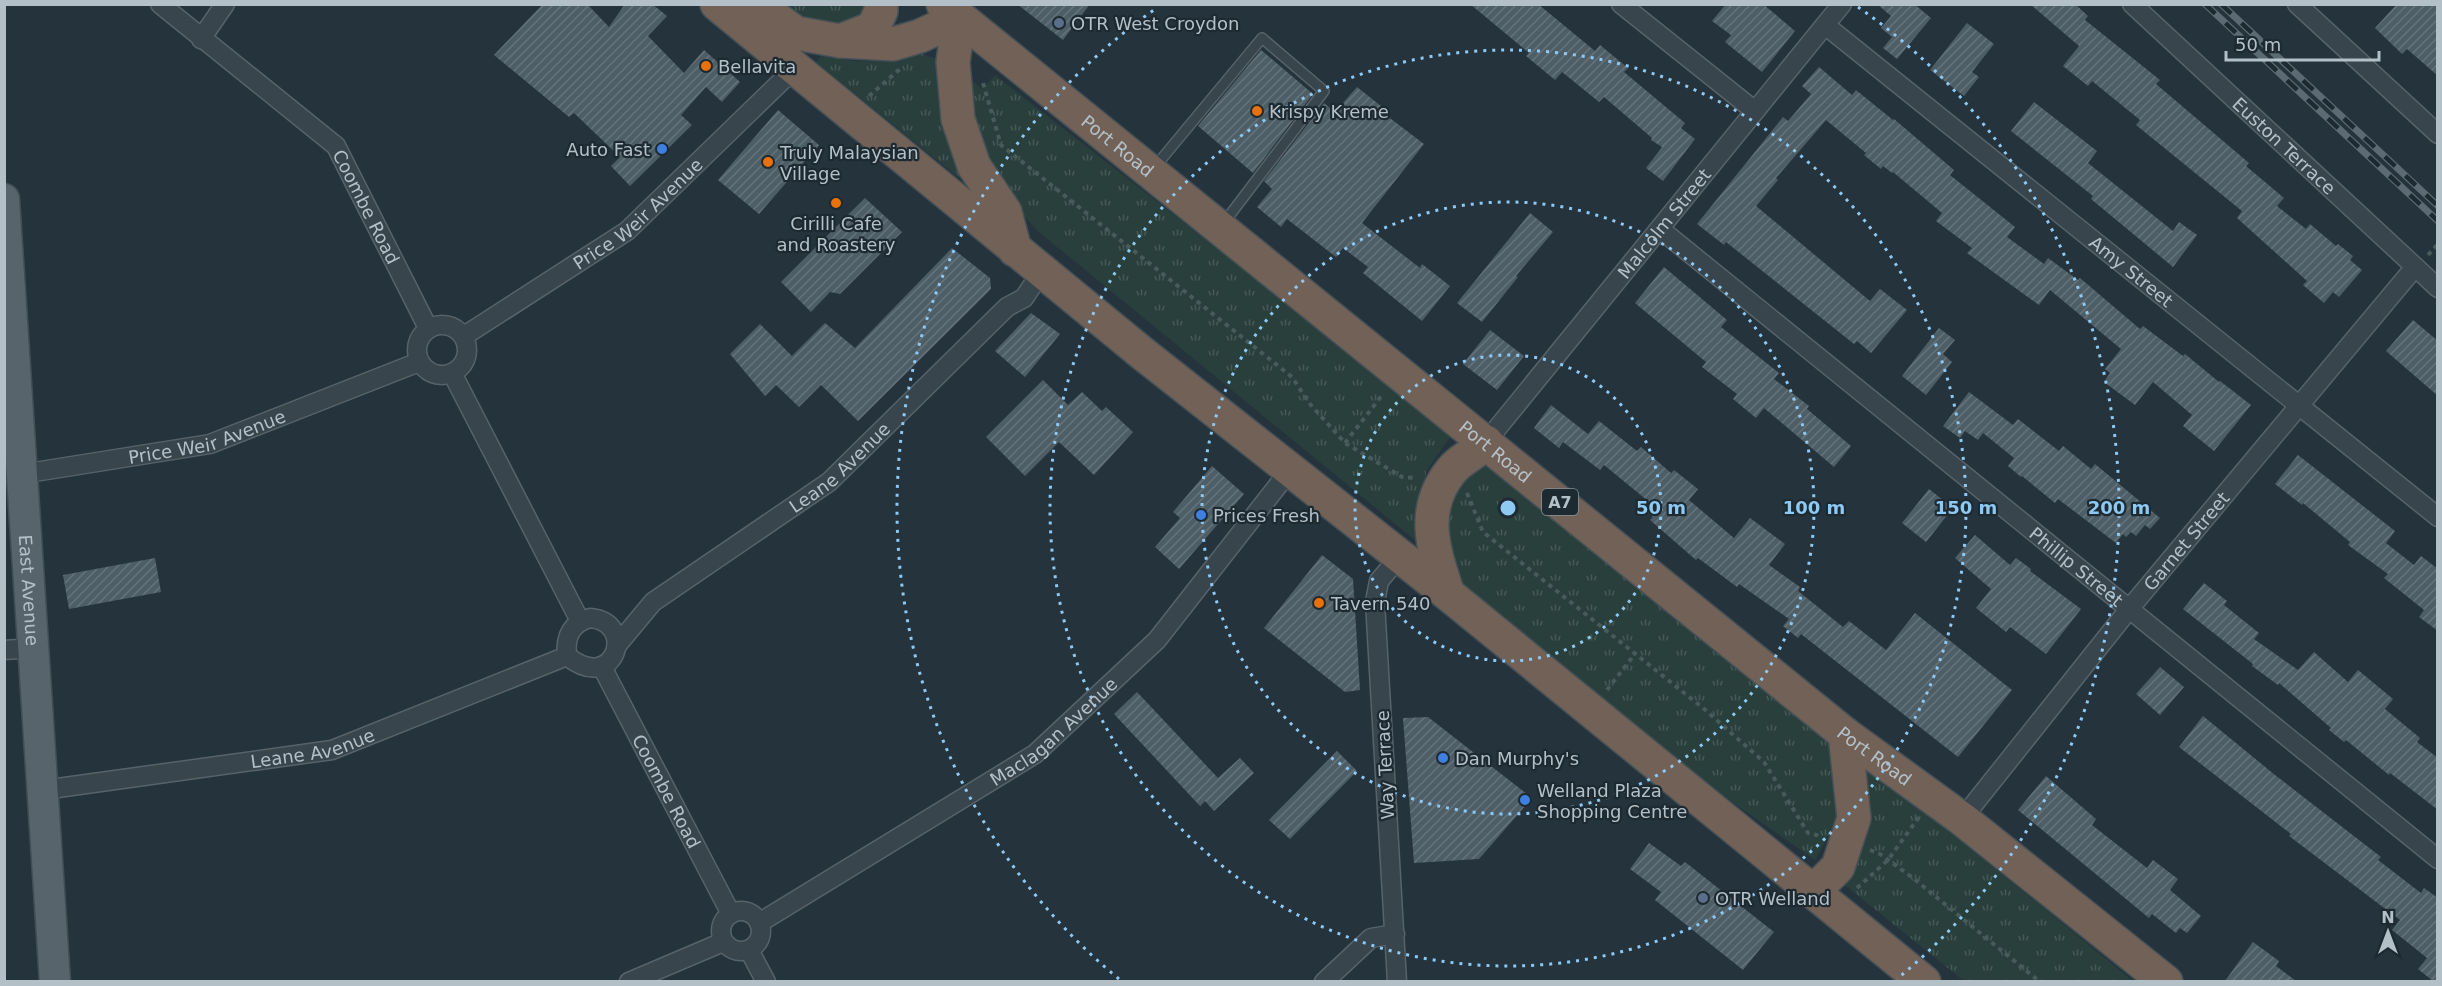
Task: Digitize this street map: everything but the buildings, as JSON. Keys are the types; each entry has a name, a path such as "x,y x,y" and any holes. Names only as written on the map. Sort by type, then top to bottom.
{"highway":[{"path":"717,4 1015,250 1448,594 1924,981"},
{"path":"756,4 796,33 840,41 893,44 920,36 951,11"},
{"path":"840,41 873,28 881,11 881,4"},
{"path":"951,11 958,119 974,166 1005,212 1015,250"},
{"name":"Port Road","path":"951,11 1845,734 1962,819 2166,981"},
{"path":"1448,594 1432,544 1435,500 1451,471 1463,459 1480,450 1486,442"},
{"path":"1813,892 1838,867 1854,818 1845,734"}],"main road":[{"name":"East Avenue","path":"4,199 12,418 22,474 19,649 43,790 55,981"}],"street":[{"name":"Coombe Road","path":"160,4 336,146 428,328"},
{"path":"201,39 225,4"},
{"path":"1621,4 1755,111"},
{"name":"Malcolm Street","path":"1486,442 1842,4"},
{"name":"Euston Terrace","path":"2132,4 2421,261 2438,288"},
{"path":"2297,4 2438,134"},
{"name":"Amy Street","path":"1825,25 2438,517"},
{"name":"Price Weir Avenue","path":"464,336 627,231 794,69"},
{"name":"Phillip Street","path":"1660,229 2438,859"},
{"name":"Garnet Street","path":"1962,819 2130,608 2421,261"},
{"name":"Leane Avenue","path":"618,644 653,602 829,482 1007,307 1024,298 1042,271"},
{"path":"440,324 450,326 464,336 467,354 463,365 452,374 432,374 419,362 416,351 418,340 428,328 440,324"},
{"name":"Price Weir Avenue","path":"22,474 210,444 419,362"},
{"path":"452,374 580,621"},
{"name":"Maclagan Avenue","path":"759,923 1035,754 1157,640 1290,470"},
{"name":"Way Terrace","path":"1397,981 1375,602 1379,580 1399,557"},
{"path":"590,618 605,622 615,632 618,644 616,652 610,662 602,667 590,669 580,666 567,656 568,635 580,621 590,618"},
{"name":"Leane Avenue","path":"43,790 332,750 567,656"},
{"name":"Coombe Road","path":"602,667 731,914"},
{"path":"742,911 749,913 759,923 760,937 757,944 748,950 735,951 723,942 720,928 723,921 731,914 742,911"},
{"path":"1324,981 1371,938 1395,934"},
{"path":"629,981 723,942"},
{"path":"748,950 766,981"}],"lane":[{"path":"1150,172 1262,38 1324,91 1220,228"}],"path":[{"path":"864,100 907,63"},
{"path":"981,77 1001,145 1292,377 1311,404 1345,443 1402,477 1426,477"},
{"path":"2421,261 2438,244"},
{"path":"1345,443 1389,387"},
{"path":"1460,489 1467,493 1483,532 1634,655 1704,708 1764,762 1808,833 1829,837"},
{"path":"1603,694 1634,655"},
{"path":"1857,888 1888,860 1921,813"},
{"path":"1864,848 1888,860 2040,981"}],"green space":[{"path":"782,5 866,5 860,18 827,25 810,22"},
{"path":"916,48 926,56 939,59 938,91 941,118 949,144 963,173 959,178 816,62 821,56 859,61 879,60"},
{"path":"957,67 982,89 995,75 1453,433 1426,471 1421,545 1039,232 1002,193 973,144"},
{"path":"1486,456 1824,728 1837,755 1839,817 1815,860 1722,795 1608,702 1481,609 1439,551 1441,504"},
{"path":"1860,758 2133,981 1964,981 1836,878"}],"railway":[{"path":"2205,4 2438,221"},
{"path":"2221,4 2438,206"}],"place":[{"name":"OTR West Croydon","path":"1059,23"},
{"name":"Bellavita","path":"706,66"},
{"name":"Krispy Kreme","path":"1257,111"},
{"name":"Auto Fast","path":"662,149"},
{"name":"Truly Malaysian Village","path":"768,162"},
{"name":"Cirilli Cafe and Roastery","path":"836,203"},
{"name":"Prices Fresh","path":"1201,515"},
{"name":"Tavern 540","path":"1319,603"},
{"name":"Dan Murphy's","path":"1443,758"},
{"name":"Welland Plaza Shopping Centre","path":"1525,800"},
{"name":"OTR Welland","path":"1703,898"}]}
